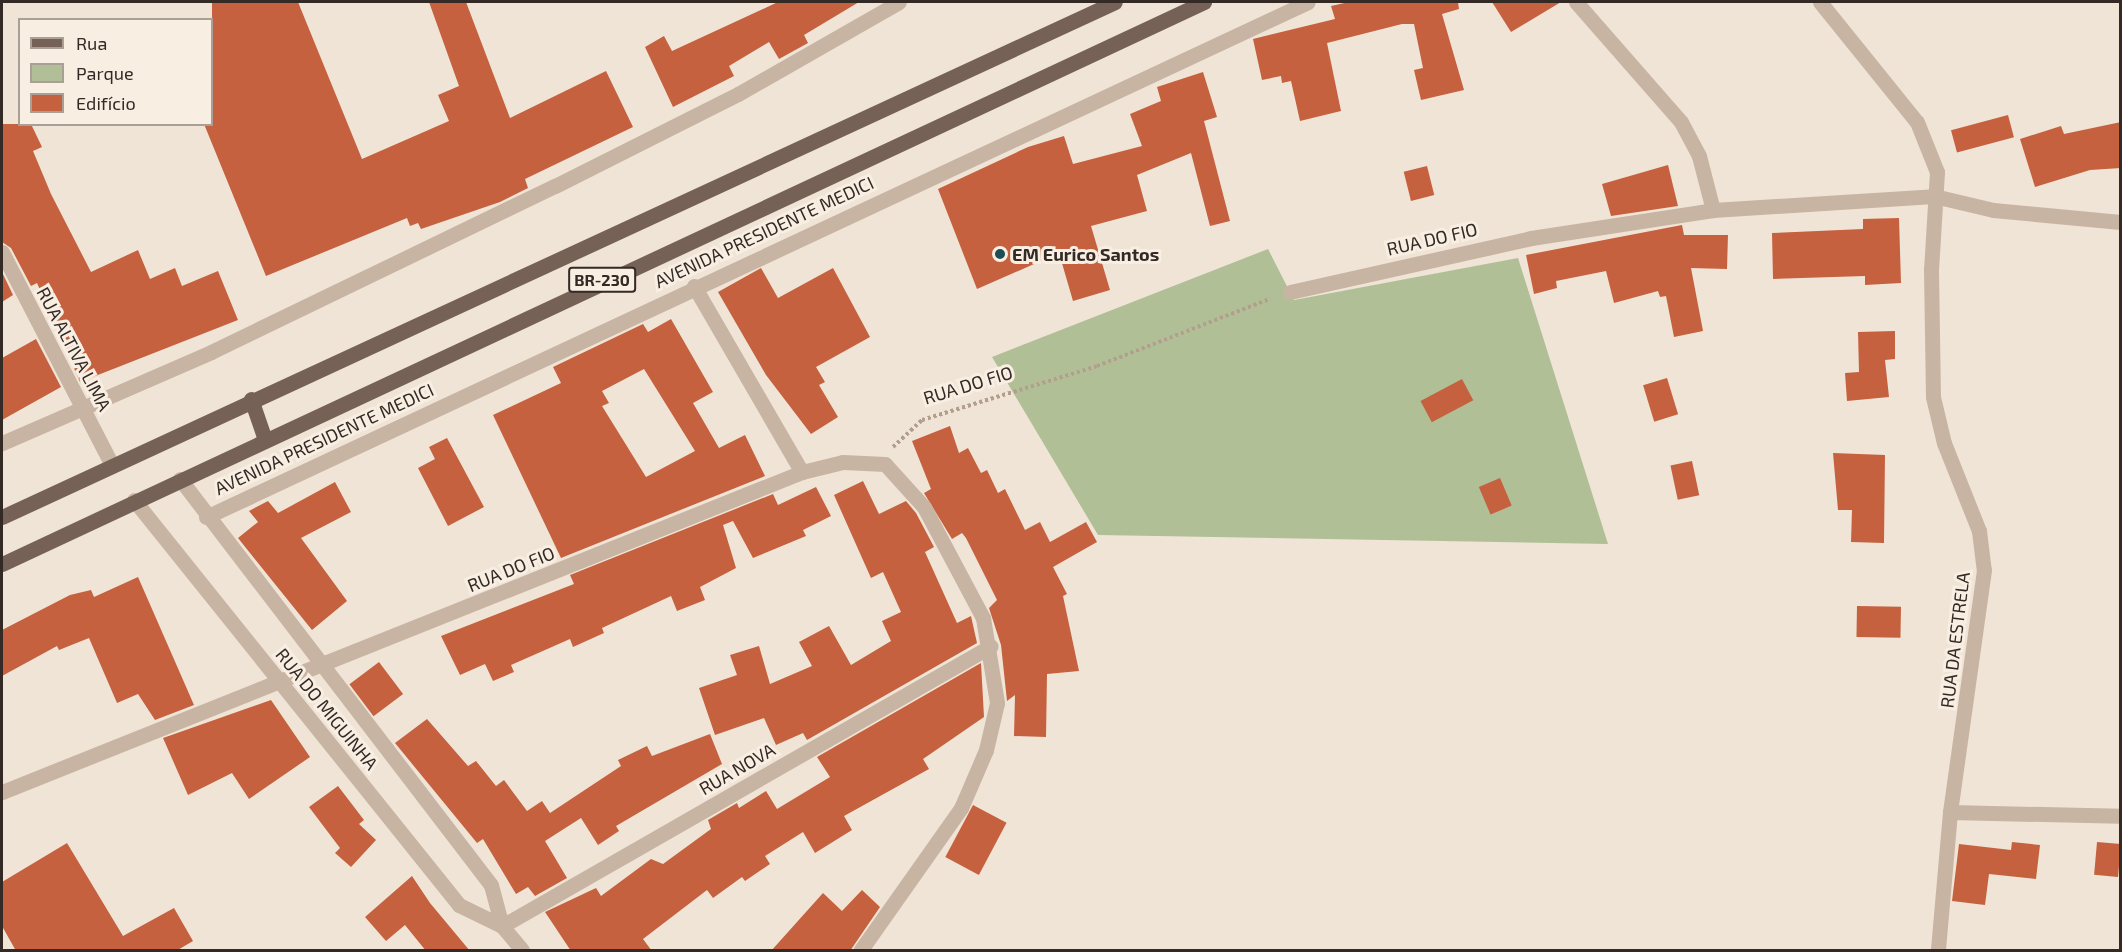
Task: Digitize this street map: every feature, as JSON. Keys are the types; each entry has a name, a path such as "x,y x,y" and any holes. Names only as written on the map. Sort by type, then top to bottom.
{"main road":[{"name":"BR-230","path":"2,517 251,399 1115,2"},
{"name":"BR-230","path":"3,559 180,479 264,436 1204,2"},
{"path":"251,399 264,436"}],"street":[{"path":"2,443 83,405 211,352 597,165 738,94 899,2"},
{"name":"AVENIDA PRESIDENTE MEDICI","path":"206,517 694,286 1308,2"},
{"path":"1576,2 1681,122 1699,156 1713,210"},
{"name":"RUA DA ESTRELA","path":"1820,2 1917,122 1935,159 1933,397 1944,443 1979,531 1984,570 1950,812 1938,951"},
{"name":"RUA DO FIO","path":"1290,292 1531,238 1713,210 1934,196 1993,210 2121,222"},
{"name":"RUA ALTIVA LIMA","path":"2,252 112,465"},
{"path":"694,286 802,472"},
{"name":"RUA DO FIO","path":"2,792 322,666 802,472 843,462 885,464"},
{"path":"861,951 932,855 961,808 986,750 997,703 991,646 983,618 924,507 885,464"},
{"name":"RUA DO MIGUINHA","path":"180,479 206,517 491,885 502,926 522,951"},
{"name":"RUA DO MIGUINHA","path":"134,500 459,905 502,926"},
{"name":"RUA NOVA","path":"502,926 991,646"},
{"path":"1950,812 2121,816"}],"path":[{"name":"RUA DO FIO","path":"885,464 894,443 922,420 1097,366 1290,292"}],"green space":[{"path":"1268,249 1294,300 1518,258 1608,544 1098,535 992,357"}],"building":[{"path":"212,2 298,2 362,159 449,121 438,95 459,86 429,2 466,2 510,118 606,71 633,127 525,179 528,188 500,202 421,229 418,223 410,226 407,218 266,276 205,126 213,126"},
{"path":"778,2 859,2 804,35 808,43 779,59 769,42 729,66 734,76 673,107 645,47 664,36 672,51"},
{"path":"1349,2 1458,2 1459,9 1442,14 1464,90 1421,100 1414,70 1423,68 1414,24 1402,24 1327,43 1341,111 1300,121 1291,81 1282,83 1281,76 1262,80 1253,39 1335,19 1331,6"},
{"path":"1492,2 1561,2 1511,32"},
{"path":"1203,72 1217,117 1204,121 1230,221 1210,226 1191,153 1137,175 1147,211 1091,226 1110,290 1073,301 1059,253 977,289 938,189 1028,147 1064,136 1073,164 1142,146 1130,114 1161,101 1157,87"},
{"path":"2008,115 2014,137 1957,152 1951,130"},
{"path":"2121,122 2121,168 2090,170 2035,187 2020,139 2061,126 2064,134"},
{"path":"2,124 32,126 42,147 33,151 51,194 91,272 138,250 150,279 175,268 182,286 218,271 238,320 80,382 37,283 31,286 11,248 2,242"},
{"path":"1668,165 1678,206 1611,216 1602,184"},
{"path":"1427,166 1434,195 1411,201 1404,172"},
{"path":"1899,218 1901,283 1865,285 1865,276 1773,279 1772,233 1863,229 1863,219"},
{"path":"1682,225 1684,235 1728,235 1727,269 1691,268 1703,331 1674,337 1666,296 1660,297 1658,291 1614,303 1606,271 1556,281 1557,288 1534,294 1526,255"},
{"path":"761,268 778,298 833,268 870,337 816,367 825,382 819,385 838,417 811,434 766,375 718,292"},
{"path":"2,272 13,295 2,302"},
{"path":"671,319 713,392 693,403 719,448 745,435 765,476 561,558 493,415 561,383 553,367 643,324 648,332","holes":["644,369 695,451 646,477 602,406 609,403 602,391"]},
{"path":"1895,331 1895,359 1885,360 1889,397 1847,401 1845,373 1859,372 1858,332"},
{"path":"36,339 61,387 2,420 2,358"},
{"path":"1667,378 1678,414 1654,422 1643,385"},
{"path":"1462,379 1473,400 1432,422 1421,401"},
{"path":"950,426 959,453 968,448 981,473 987,470 998,493 1005,489 1025,530 1040,522 1050,542 1086,522 1097,542 1053,567 1067,594 1063,596 1079,671 1047,674 1046,737 1014,736 1015,695 1007,701 1001,645 989,608 997,600 966,538 962,533 952,539 924,493 931,489 912,441"},
{"path":"447,438 484,507 448,526 418,468 435,459 429,447"},
{"path":"1833,453 1885,455 1884,543 1851,542 1852,510 1838,510"},
{"path":"1692,461 1699,495 1678,500 1670,466"},
{"path":"1500,478 1512,506 1491,515 1479,487"},
{"path":"863,481 879,514 906,501 916,513 934,547 925,552 957,623 971,616 977,643 807,740 803,733 776,745 764,718 715,735 699,688 737,675 730,655 759,646 770,684 812,666 799,642 829,626 851,665 891,641 882,621 901,612 883,572 871,578 834,495"},
{"path":"335,482 351,512 301,538 347,601 312,630 238,538 258,522 249,511 268,501 278,513"},
{"path":"816,487 831,516 803,530 806,536 753,558 733,521 723,525 736,568 700,587 705,600 677,611 671,596 602,628 604,633 573,647 570,639 511,665 514,672 493,681 485,664 460,675 441,636 574,584 570,575 773,494 778,505"},
{"path":"138,577 194,705 155,720 138,694 117,703 89,638 59,650 57,646 2,676 2,630 70,595 91,590 94,597"},
{"path":"1857,606 1901,607 1900,638 1856,637"},
{"path":"379,662 403,694 374,716 349,684"},
{"path":"981,663 984,717 923,759 929,769 844,816 852,830 815,853 803,832 765,856 770,864 745,881 742,877 713,898 707,890 643,939 652,951 571,951 545,912 596,888 601,896 651,859 663,864 711,829 708,820 737,803 739,808 766,791 777,809 830,777 817,757"},
{"path":"271,700 310,757 249,799 232,773 188,795 163,738"},
{"path":"427,719 468,766 476,761 496,786 504,780 527,811 542,801 550,813 621,766 618,760 647,746 652,756 710,734 722,764 616,826 619,831 598,845 581,818 545,841 567,878 535,896 528,887 516,894 483,839 477,843 395,743"},
{"path":"338,786 364,820 359,824 376,840 351,867 335,853 340,848 309,807"},
{"path":"973,805 1007,823 979,875 945,857"},
{"path":"2012,842 2040,845 2036,879 1989,874 1985,905 1952,901 1959,844 2011,850"},
{"path":"2097,842 2120,844 2118,877 2094,875"},
{"path":"67,843 123,936 174,908 193,941 176,951 16,951 2,926 2,882"},
{"path":"412,876 430,903 470,951 426,951 405,925 386,941 365,917"},
{"path":"862,890 880,907 850,951 771,951 823,893 842,911"}],"place":[{"name":"EM Eurico Santos","path":"1000,254"}]}
